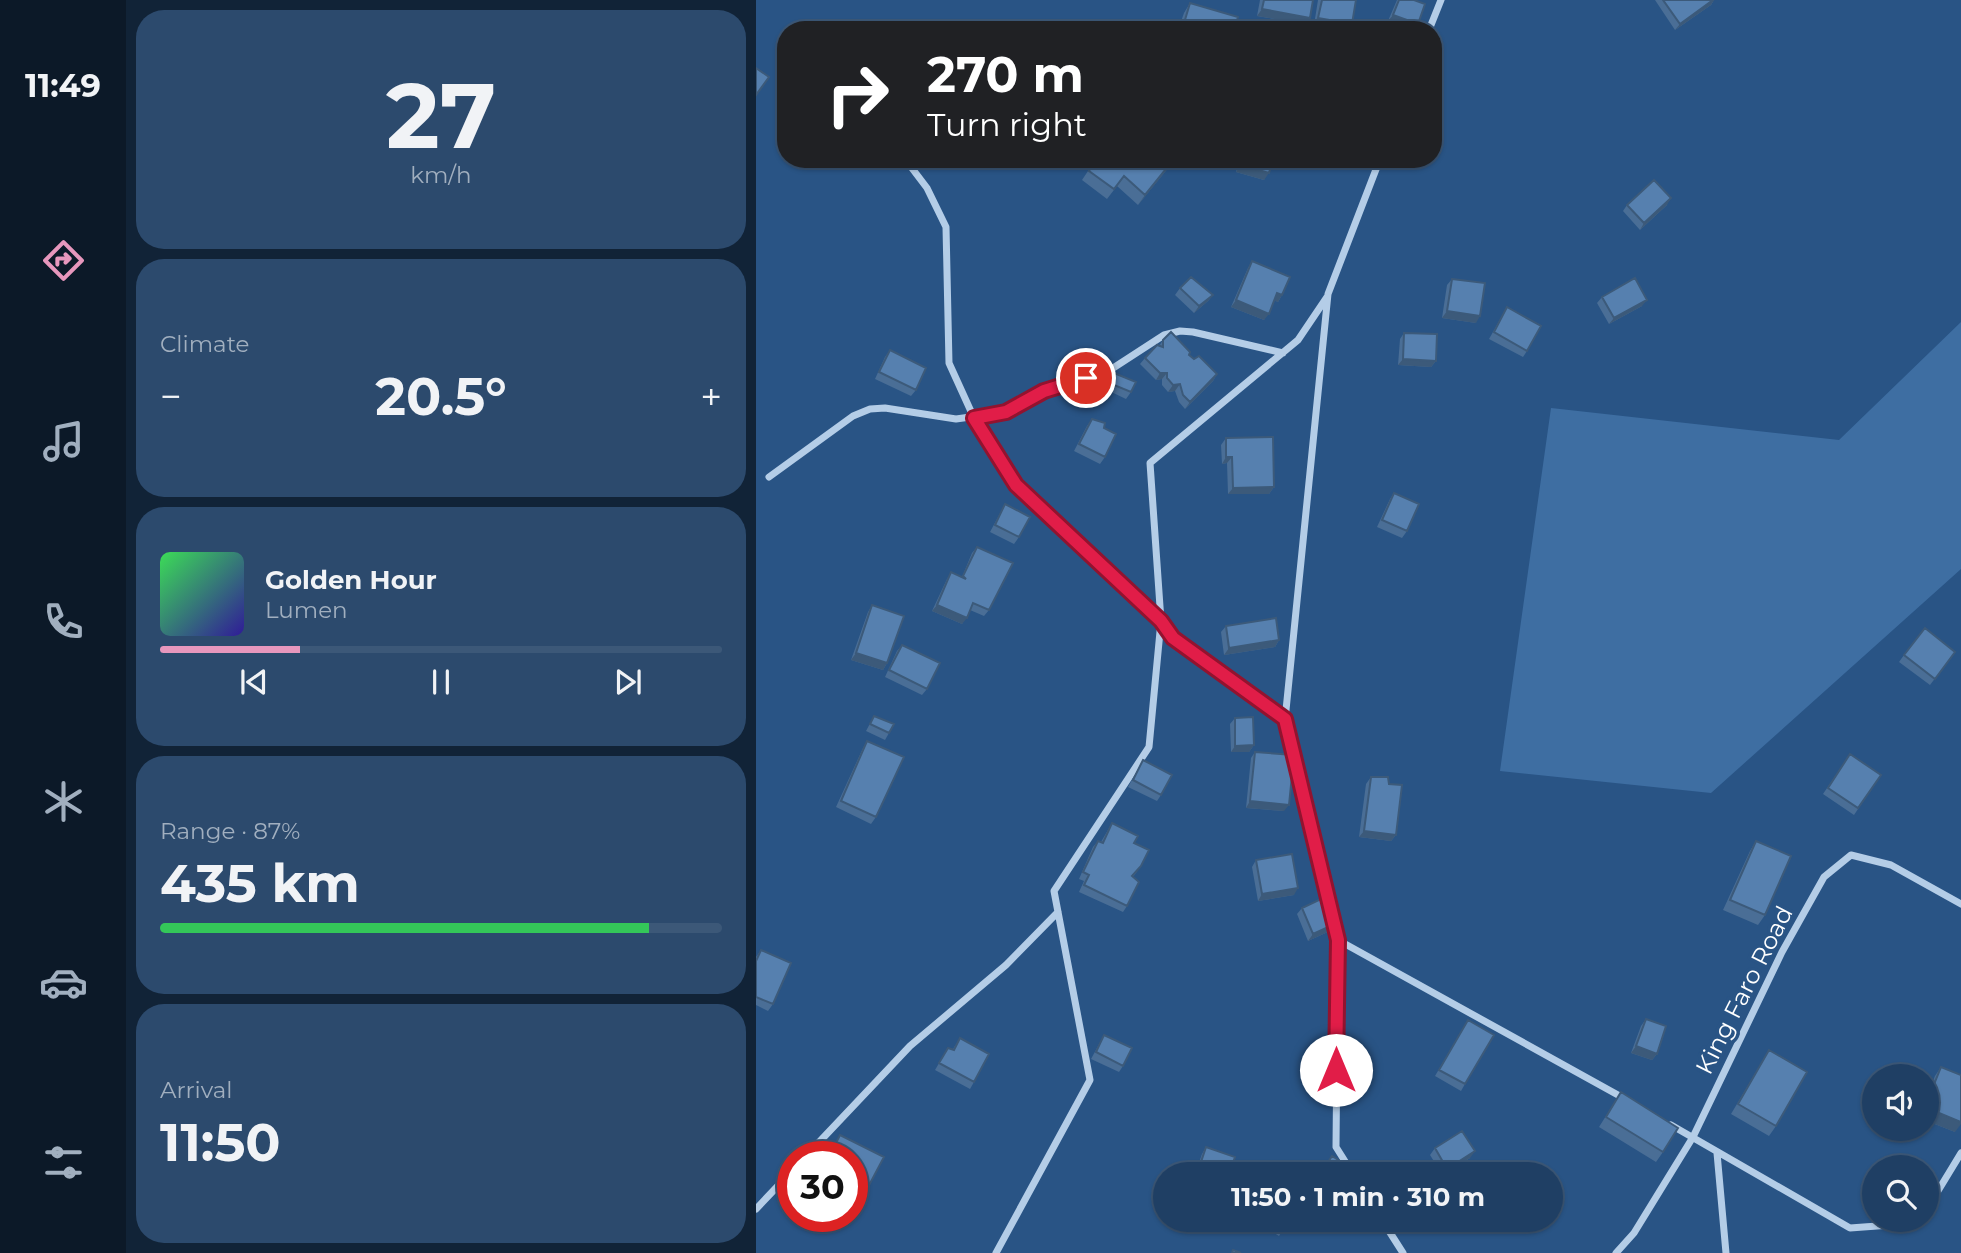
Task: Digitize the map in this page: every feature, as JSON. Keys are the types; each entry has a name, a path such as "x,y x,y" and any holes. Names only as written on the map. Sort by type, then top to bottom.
{"street":[{"path":"1433,21 1441,0"},
{"path":"912,168 927,188 946,227 949,363 974,418 1016,485 1161,621 1173,638 1285,719"},
{"path":"996,1253 1090,1080 1054,891 1149,747 1161,621 1150,463 1298,340 1328,294 1377,168"},
{"path":"1328,294 1285,719 1338,940 1336,1147 1345,1162"},
{"path":"769,477 853,416 870,409 886,408 956,419 1006,412 1044,391 1107,372 1164,335 1180,331 1283,353"},
{"name":"King Faro Road","path":"1616,1253 1634,1233 1692,1137 1782,952 1824,877 1851,855 1891,864 1961,904"},
{"path":"820,1141 910,1046 1006,965 1058,912"},
{"path":"1338,940 1633,1104"},
{"path":"1669,1124 1850,1228 1862,1227"},
{"path":"1717,1153 1726,1253"},
{"path":"1939,1189 1961,1153"},
{"path":"756,1209 777,1187"},
{"path":"1390,1232 1403,1253"}],"shaded area":[{"path":"1961,322 1961,569 1711,793 1500,771 1551,408 1839,440"}],"building":[{"path":"1264,0 1313,0 1310,18 1262,9"},
{"path":"1322,0 1356,0 1352,21 1318,18"},
{"path":"1399,0 1414,0 1425,4 1419,21 1410,21 1393,15"},
{"path":"1663,0 1713,0 1680,24"},
{"path":"1190,3 1238,17 1237,21 1185,21"},
{"path":"756,68 769,77 756,95"},
{"path":"1091,168 1167,168 1145,195 1124,176 1114,189 1089,171"},
{"path":"1252,168 1270,168 1269,173"},
{"path":"1654,180 1671,198 1644,223 1627,205"},
{"path":"1252,261 1290,277 1282,295 1277,293 1269,314 1236,300"},
{"path":"1191,277 1213,295 1199,306 1180,288"},
{"path":"1635,278 1647,300 1614,318 1602,297"},
{"path":"1452,279 1485,283 1480,316 1447,311"},
{"path":"1507,307 1541,326 1527,351 1494,332"},
{"path":"1171,332 1190,352 1189,355 1194,359 1199,356 1217,374 1190,402 1183,395 1180,384 1173,385 1167,378 1167,373 1160,373 1145,358 1157,345 1163,347 1163,340"},
{"path":"1404,333 1437,334 1436,361 1403,359"},
{"path":"890,350 926,368 916,390 879,372"},
{"path":"1114,373 1136,382 1131,392 1109,383"},
{"path":"1092,419 1105,423 1104,428 1116,434 1105,457 1079,444"},
{"path":"1273,437 1274,487 1233,488 1232,457 1226,457 1226,438"},
{"path":"1394,493 1419,504 1407,531 1382,520"},
{"path":"1005,504 1030,517 1019,537 995,525"},
{"path":"977,547 1013,563 989,610 973,603 967,618 937,605 951,572 966,579 963,576"},
{"path":"872,605 904,616 887,663 856,653"},
{"path":"1276,618 1279,640 1229,648 1226,626"},
{"path":"1925,628 1955,652 1935,679 1904,655"},
{"path":"902,645 940,663 927,689 889,670"},
{"path":"874,716 894,724 889,733 870,724"},
{"path":"1253,717 1254,745 1235,746 1235,718"},
{"path":"867,741 904,757 876,817 841,801"},
{"path":"1255,752 1294,755 1289,805 1250,801"},
{"path":"1850,754 1881,775 1858,808 1828,788"},
{"path":"1143,760 1172,775 1161,795 1133,780"},
{"path":"1371,777 1388,777 1389,784 1402,785 1396,835 1364,831"},
{"path":"1112,823 1138,836 1134,843 1149,850 1132,876 1139,882 1127,906 1084,885 1089,875 1083,872 1098,841 1103,843"},
{"path":"1756,841 1791,856 1765,915 1730,900"},
{"path":"1292,854 1298,888 1262,894 1256,860"},
{"path":"1323,898 1335,924 1313,934 1302,908"},
{"path":"761,950 791,963 773,1004 756,997 756,961"},
{"path":"1646,1019 1666,1026 1657,1054 1636,1046"},
{"path":"1468,1020 1494,1035 1465,1084 1439,1070"},
{"path":"1104,1035 1132,1048 1123,1066 1096,1052"},
{"path":"960,1038 989,1054 974,1082 939,1063 948,1048 954,1050"},
{"path":"1769,1050 1807,1072 1776,1126 1738,1104"},
{"path":"1941,1067 1961,1075 1961,1122 1939,1113"},
{"path":"1621,1092 1678,1128 1663,1152 1606,1117"},
{"path":"1462,1131 1475,1151 1458,1162 1443,1162 1435,1148"},
{"path":"840,1135 852,1141 837,1141"},
{"path":"1206,1147 1235,1157 1233,1162 1201,1162"},
{"path":"868,1149 884,1157 868,1187"},
{"path":"1332,1156 1342,1162 1328,1162"}],"route":[{"path":"1086,378 1044,391 1006,412 974,418 1016,485 1161,621 1173,638 1285,719 1338,940 1336,1070"}]}
